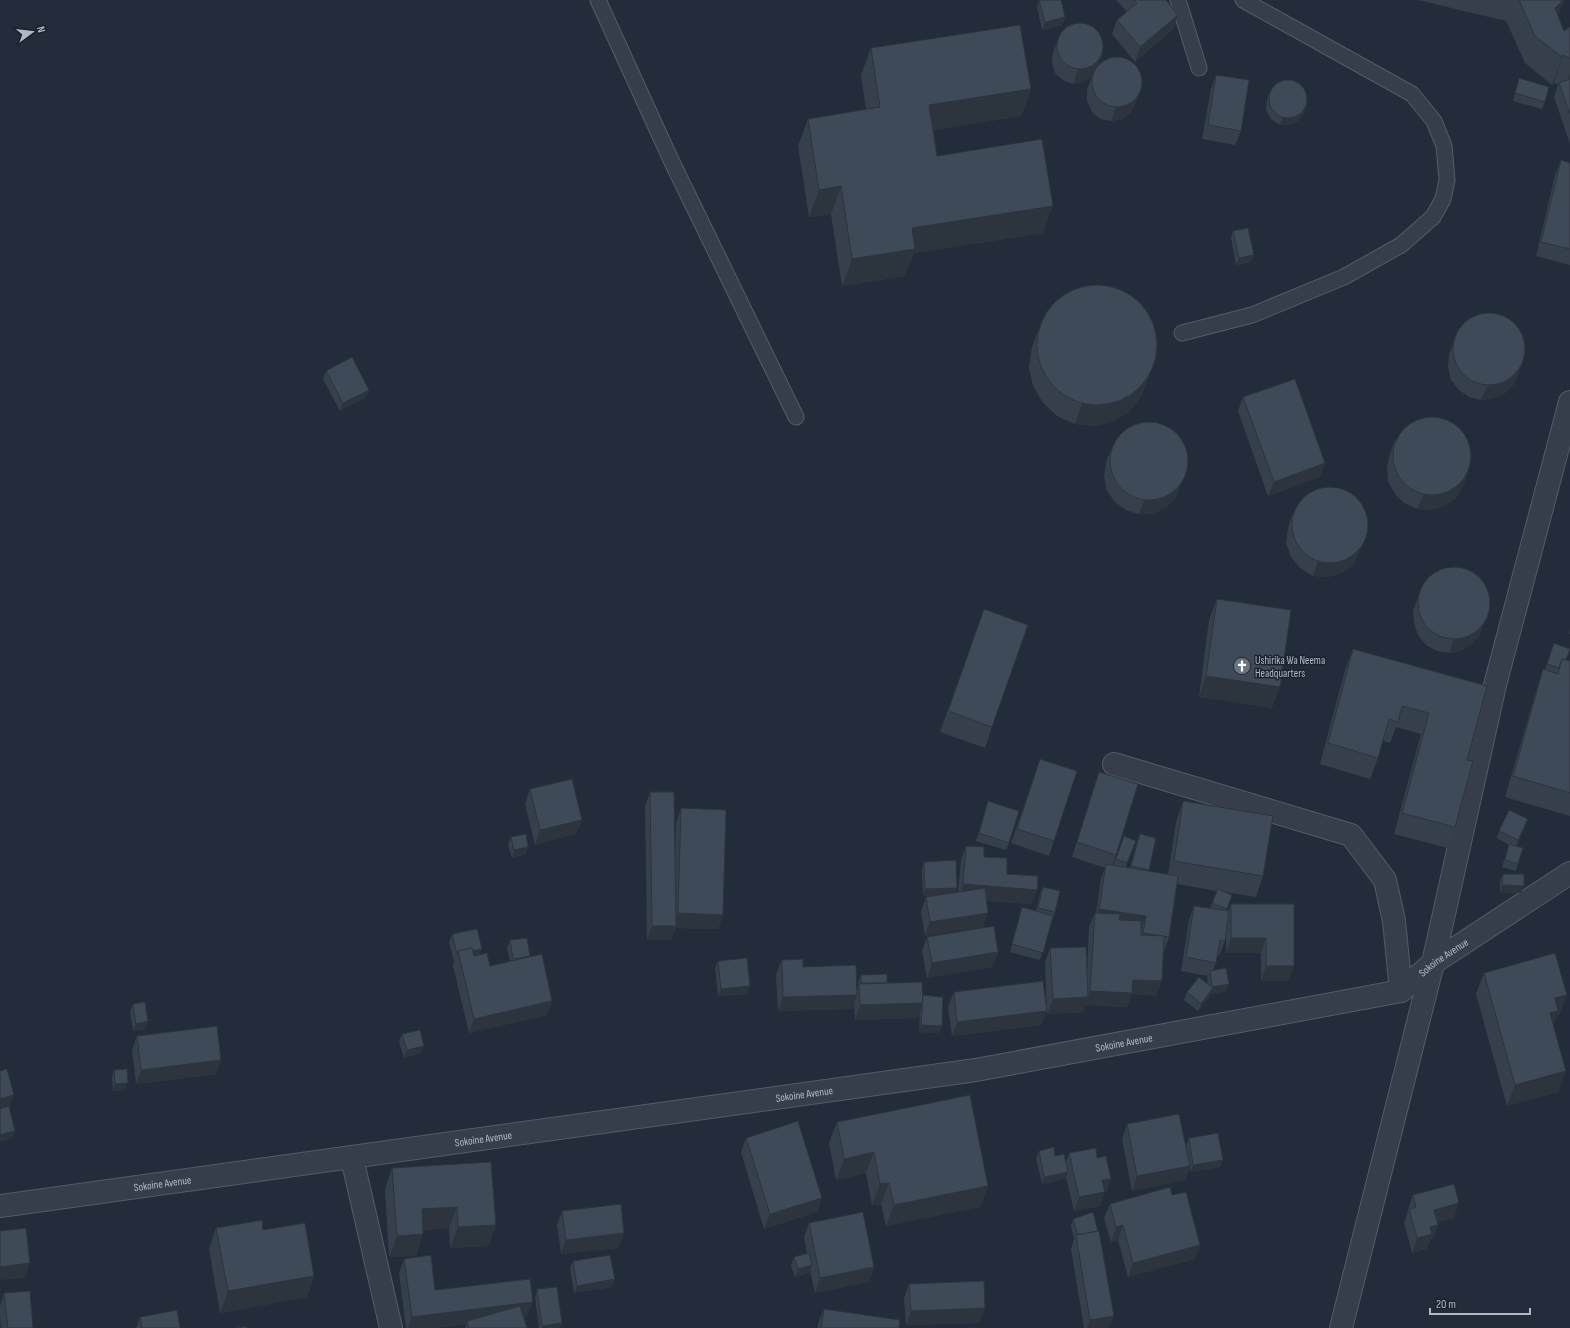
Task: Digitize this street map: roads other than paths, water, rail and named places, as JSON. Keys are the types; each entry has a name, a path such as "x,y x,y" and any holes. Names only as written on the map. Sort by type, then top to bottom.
{"street":[{"path":"1341,1328 1433,963 1495,685 1570,402"},
{"path":"1114,764 1351,835 1385,880 1394,921 1401,992"},
{"name":"Sokoine Avenue","path":"0,1206 976,1070 1401,992 1433,963 1570,873"},
{"path":"352,1158 391,1328"}],"lane":[{"path":"598,0 671,160 796,417"},
{"path":"1178,0 1199,68"},
{"path":"1182,333 1252,314 1344,277 1401,245 1433,217 1444,199 1447,180 1444,146 1434,120 1412,94 1243,0"}],"place":[{"name":"Ushirika Wa Neema Headquarters","path":"1242,666"}]}
